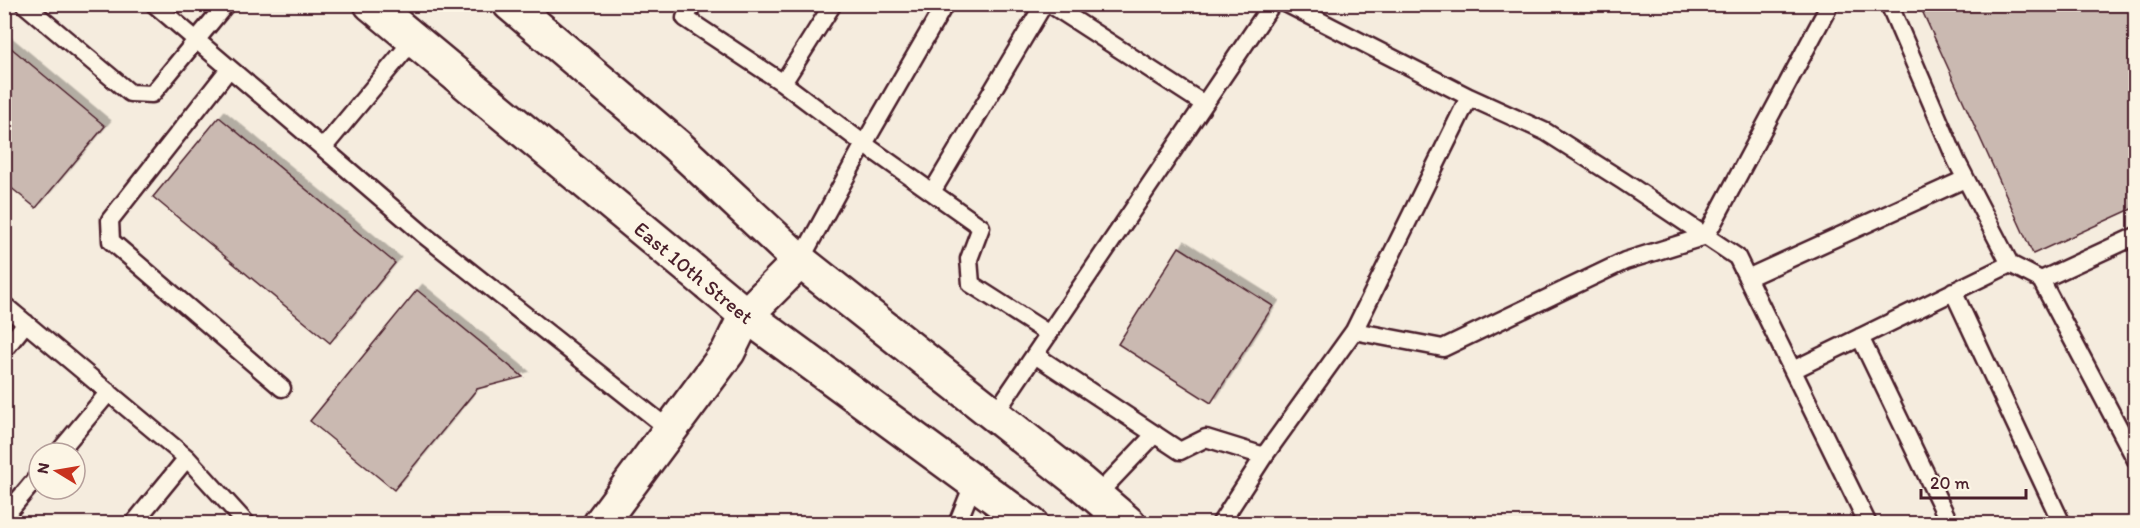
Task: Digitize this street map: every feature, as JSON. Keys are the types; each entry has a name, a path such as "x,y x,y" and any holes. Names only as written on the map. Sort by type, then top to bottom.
{"main road":[{"name":"East 10th Street","path":"371,4 746,315 1031,524"},
{"path":"510,4 676,145 800,261 1129,524"},
{"path":"600,524 728,352 746,315 800,261"}],"lane":[{"path":"24,4 130,93 152,94 226,4"},
{"path":"154,4 433,242 670,430"},
{"path":"693,4 685,18 783,83 981,227 969,259 971,284 1049,334"},
{"path":"783,83 833,4"},
{"path":"800,261 945,4"},
{"path":"932,192 1044,4"},
{"path":"1050,4 1204,104"},
{"path":"994,415 1272,4"},
{"path":"1287,4 1469,97 1546,132 1737,257 1868,524"},
{"path":"1354,331 1443,348 1625,261 1706,236 1830,4"},
{"path":"1889,4 1965,179 2010,264 2041,280 2136,460"},
{"path":"323,148 414,39"},
{"path":"229,69 110,220 111,241 282,388"},
{"path":"1220,524 1264,456 1354,331 1469,97"},
{"path":"1747,278 1965,179"},
{"path":"2041,280 2136,236"},
{"path":"1793,370 2010,264"},
{"path":"1953,291 2062,524"},
{"path":"4,305 188,458 248,524"},
{"path":"4,350 26,323"},
{"path":"1860,337 1950,524"},
{"path":"1035,355 1180,451 1206,438 1264,456"},
{"path":"68,441 109,392"},
{"path":"1096,496 1155,434"},
{"path":"133,524 188,458"},
{"path":"957,524 974,482"},
{"path":"4,517 27,489"}],"building":[{"path":"1919,4 2136,4 2136,207 2033,254"},
{"path":"4,42 105,126 36,208 4,182"},
{"path":"219,117 395,263 330,343 153,197"},
{"path":"1179,247 1273,306 1211,403 1118,344"},
{"path":"417,290 523,377 477,389 394,490 310,421"}]}
